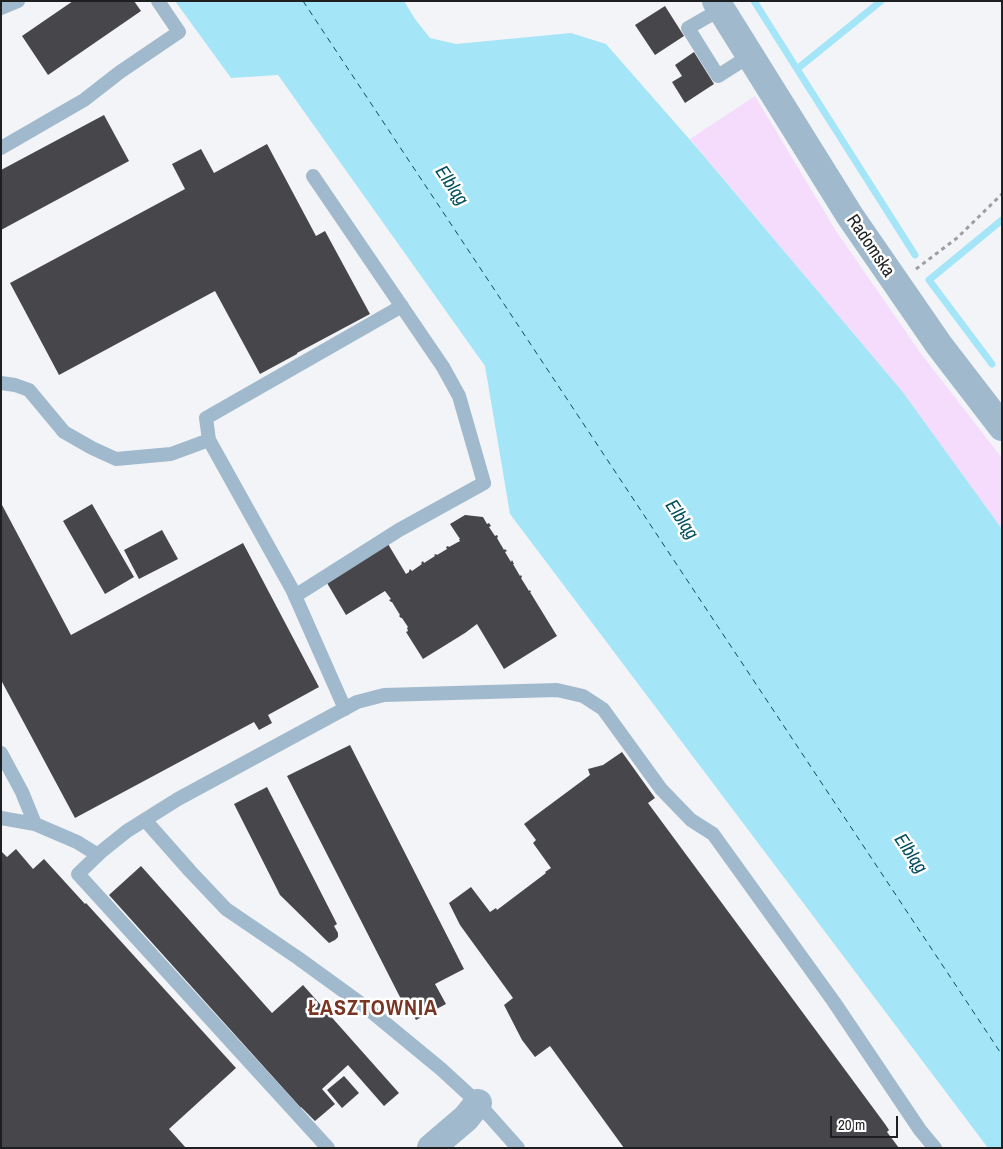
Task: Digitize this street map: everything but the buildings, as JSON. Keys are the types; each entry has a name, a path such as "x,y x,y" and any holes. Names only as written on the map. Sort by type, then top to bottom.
{"street":[{"name":"Radomska","path":"718,5 850,216 939,345 1002,428"},
{"path":"432,1148 466,1118 478,1103"}],"lane":[{"path":"1,8 18,1"},
{"path":"1,148 84,100 120,72 179,32 158,1"},
{"path":"718,5 688,28 718,76 750,56"},
{"path":"295,596 399,530 484,483 459,396 443,367 314,176"},
{"path":"345,709 295,596 209,440 206,418 402,306"},
{"path":"1,383 29,390 64,432 116,459 171,454 209,440"},
{"path":"328,1148 78,874 127,831 178,799 357,702 384,695 557,690 582,696 602,709 661,789 692,820 713,834 834,1002 920,1130 935,1148"},
{"path":"1,753 22,792 35,824"},
{"path":"1,818 35,824 77,842 98,855"},
{"path":"145,820 226,909 367,1008 441,1069 478,1103 518,1148"}],"path":[{"path":"896,284 957,238 1002,194"}],"shaded area":[{"path":"755,96 836,231 922,355 1002,458 1002,529 902,391 690,139"}],"water":[{"name":"Elbląg","path":"175,1 404,1 430,38 456,44 571,33 606,44 698,149 902,391 1002,529 1002,1148 988,1148 510,514 485,366 278,75 231,78"}],"waterway":[{"path":"754,1 797,69"},
{"path":"881,1 797,69 915,255"},
{"path":"992,364 929,280 1002,220"}],"ferry route":[{"path":"303,1 1002,1055"}],"district":[{"name":"ŁASZTOWNIA","path":"373,1009"}]}
